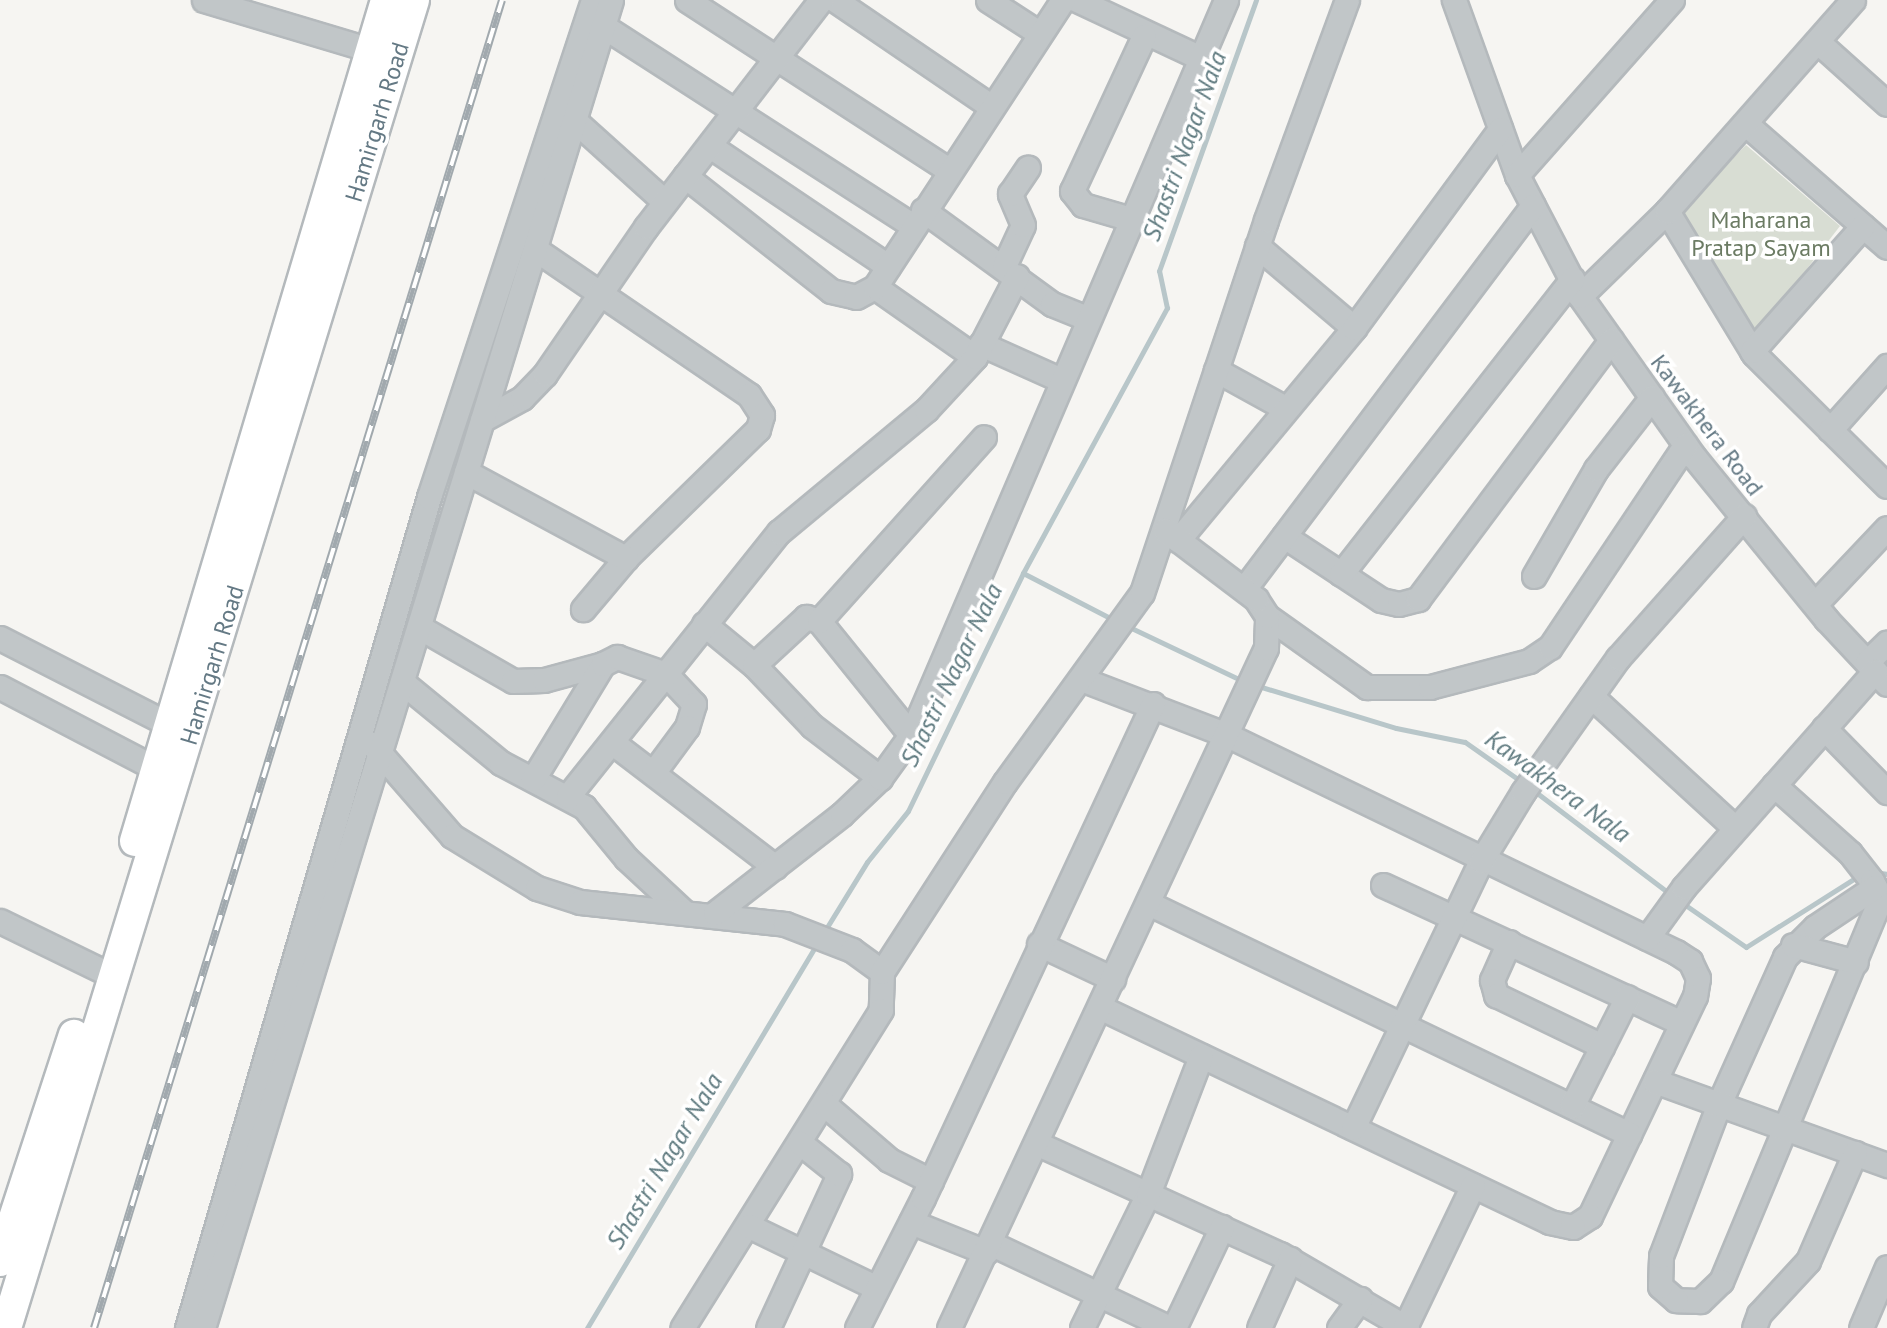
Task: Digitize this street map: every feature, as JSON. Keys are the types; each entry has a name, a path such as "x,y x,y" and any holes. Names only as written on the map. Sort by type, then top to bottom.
{"main road":[{"name":"Hamirgarh Road","path":"6,1328 157,769 386,0"},
{"name":"Hamirgarh Road","path":"0,1261 104,971 414,0"}],"street":[{"path":"204,0 371,50"},
{"path":"187,1328 363,733 429,497 593,0"},
{"path":"203,1328 611,0"},
{"path":"687,0 950,170"},
{"path":"482,420 522,398 545,374 664,202 738,112 821,0"},
{"path":"835,0 992,107"},
{"path":"988,0 1039,33"},
{"path":"685,176 831,291 856,297 875,287 1063,0"},
{"path":"1077,0 1144,36 1203,59"},
{"path":"715,913 775,867 880,778 911,735 1087,318 1203,59 1226,0"},
{"path":"682,1328 749,1226 881,1010 882,972 1006,782 1132,611 1171,535 1216,370 1257,246 1347,0"},
{"name":"Kawakhera Road","path":"1454,0 1517,175 1576,288 1685,445 1876,672"},
{"path":"1517,175 1672,0"},
{"path":"1341,574 1576,288 1667,211 1853,0"},
{"path":"603,26 738,112 1010,271 1052,304 1087,318"},
{"path":"1131,219 1083,205 1072,191 1144,36"},
{"path":"1818,42 1887,104"},
{"path":"575,120 664,202"},
{"path":"1746,124 1887,247"},
{"path":"1171,535 1354,328 1500,129"},
{"path":"710,146 888,266"},
{"path":"568,796 779,532 926,410 978,351 1010,271 1024,219 1010,194 1028,167"},
{"path":"1244,589 1533,206"},
{"path":"1667,211 1752,351 1887,486"},
{"path":"1752,351 1863,226"},
{"path":"1257,246 1354,328"},
{"path":"535,249 597,296 749,395 762,415 758,429 626,558 583,609"},
{"path":"875,287 978,351 1061,380"},
{"path":"1284,536 1390,603 1418,599 1611,340"},
{"path":"1830,430 1887,366"},
{"path":"1216,370 1284,408"},
{"path":"1534,576 1595,469 1651,397"},
{"path":"819,621 984,437"},
{"path":"1171,535 1244,589 1267,616 1367,687 1430,687 1529,660 1550,647 1685,445"},
{"path":"466,472 626,558"},
{"path":"1353,1128 1481,861 1523,792 1591,696 1744,516"},
{"path":"1816,603 1887,528"},
{"path":"950,1328 1256,673 1266,649 1267,616"},
{"path":"754,666 806,617 819,621 911,735"},
{"path":"704,624 754,666 812,726 880,778"},
{"path":"419,626 513,681 544,680 626,658 666,674 690,694 694,710 653,773"},
{"path":"0,638 170,725"},
{"path":"1647,938 1677,896 1735,828 1876,672 1887,643"},
{"path":"533,779 603,664"},
{"path":"1082,679 1227,734 1481,861 1676,952 1696,970 1698,986 1590,1216 1580,1226 1550,1222 1100,1007"},
{"path":"402,682 483,751 568,796 683,911"},
{"path":"0,687 157,769"},
{"path":"1591,696 1735,828"},
{"path":"857,1328 931,1181 1153,704"},
{"path":"1824,728 1887,792"},
{"path":"363,733 452,836 537,888 580,902 715,913 811,932 852,950 882,972"},
{"path":"612,743 775,867"},
{"path":"1774,785 1871,879 1877,908 1788,1129 1721,1282 1700,1301 1676,1300 1660,1286 1661,1256 1719,1104 1793,946 1871,879"},
{"path":"1383,885 1682,1023"},
{"path":"1148,903 1629,1134"},
{"path":"0,921 104,971"},
{"path":"1508,942 1492,980 1496,995 1602,1046"},
{"path":"1039,944 1113,979"},
{"path":"1793,946 1856,962"},
{"path":"1572,1106 1627,997"},
{"path":"1082,1328 1148,1194 1201,1056"},
{"path":"1655,1081 1887,1165"},
{"path":"824,1104 889,1160 931,1181"},
{"path":"768,1328 839,1174 800,1143"},
{"path":"1037,1143 1290,1259 1406,1328 1473,1185"},
{"path":"1754,1328 1759,1314 1808,1261 1854,1153"},
{"path":"911,1222 988,1247 1172,1328 1222,1227"},
{"path":"749,1226 877,1288"},
{"path":"1259,1328 1290,1259"},
{"path":"1861,1328 1887,1267"},
{"path":"1339,1328 1360,1299"}],"green space":[{"name":"Maharana Pratap Sayam","path":"1746,145 1840,226 1755,336 1681,211"}],"waterway":[{"name":"Shastri Nagar Nala","path":"824,932 867,862 908,811 1023,573 1167,308 1159,271 1256,0"},
{"name":"Kawakhera Nala","path":"1023,573 1116,621"},
{"name":"Kawakhera Nala","path":"1125,625 1243,681"},
{"name":"Kawakhera Nala","path":"1255,685 1396,728 1465,742 1522,782"},
{"name":"Kawakhera Nala","path":"1533,790 1670,894"},
{"name":"Kawakhera Nala","path":"1873,872 1887,874"},
{"name":"Kawakhera Nala","path":"1681,902 1746,947 1860,875"},
{"name":"Shastri Nagar Nala","path":"587,1328 817,943"}],"railway":[{"path":"94,1328 502,0"}]}
